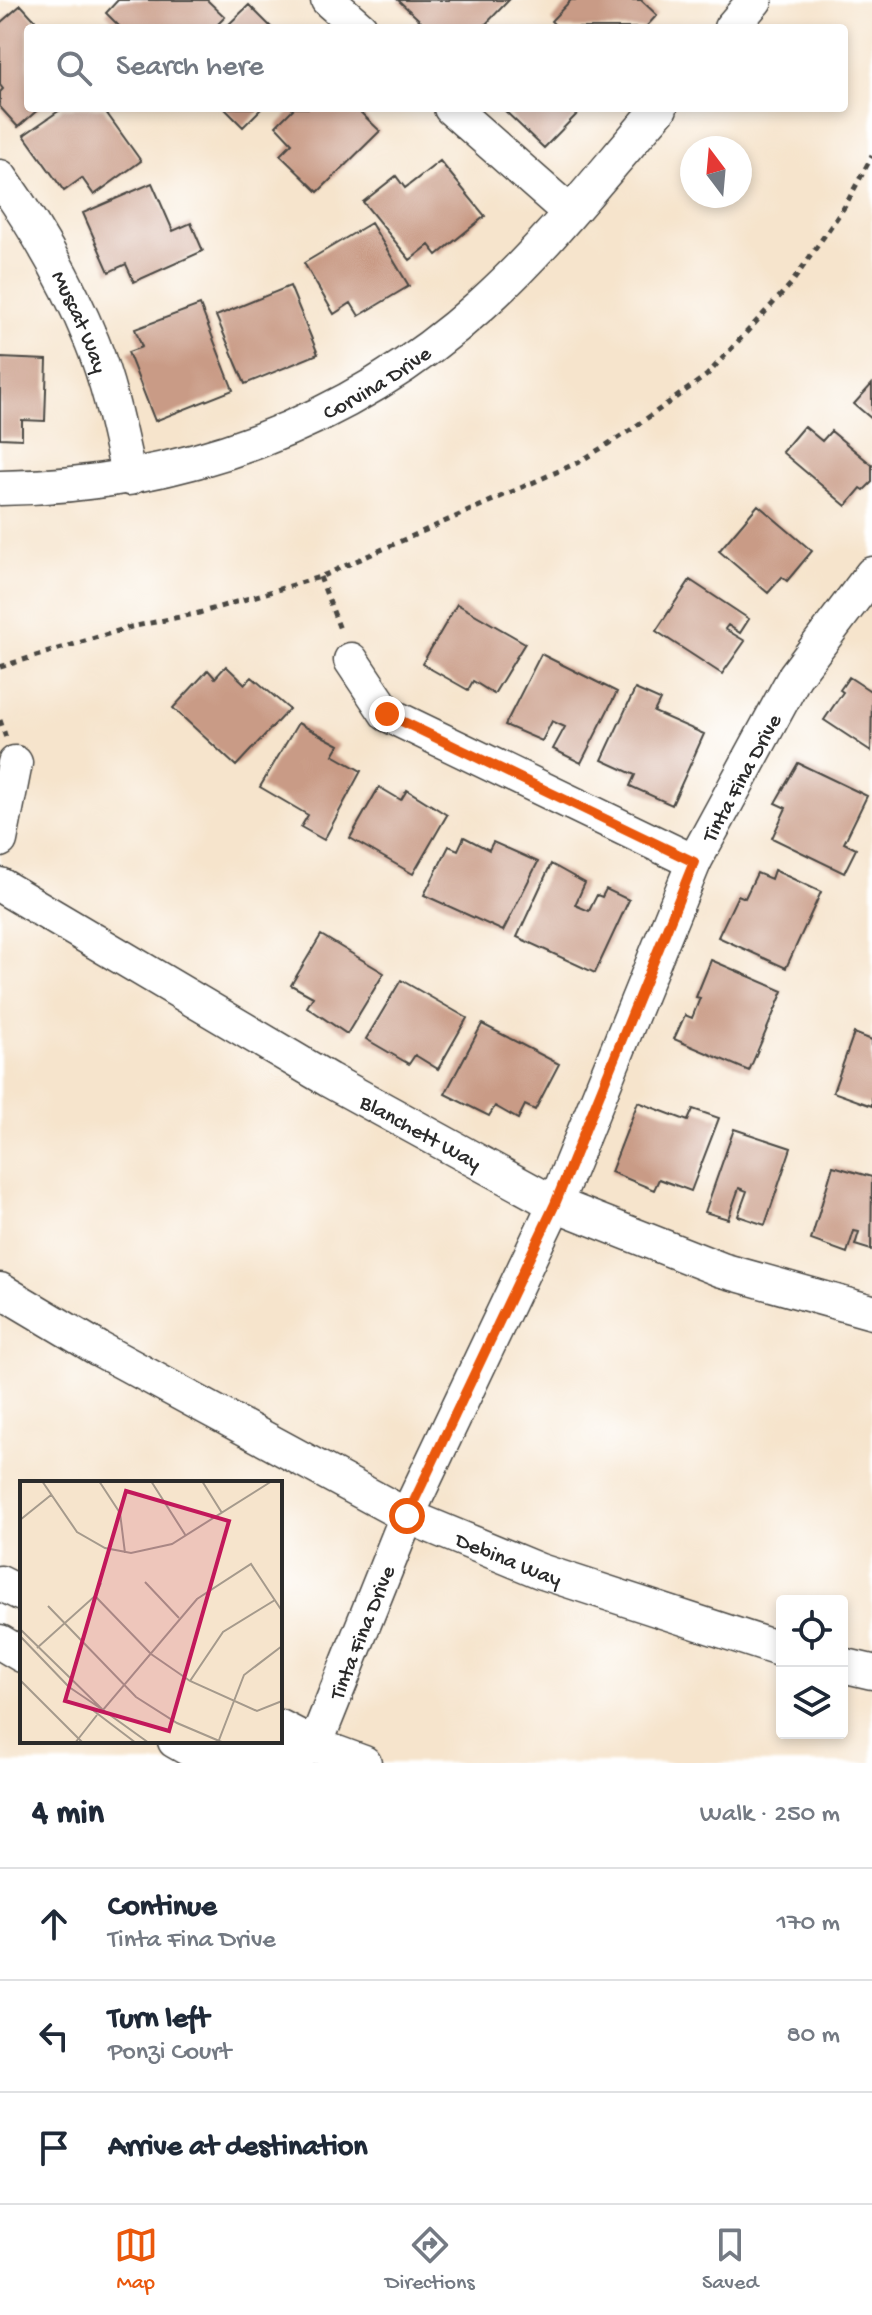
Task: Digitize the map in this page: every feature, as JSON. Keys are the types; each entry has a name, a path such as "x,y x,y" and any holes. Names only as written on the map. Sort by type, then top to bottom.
{"street":[{"path":"328,0 355,24"},
{"path":"734,24 755,0"},
{"path":"456,112 569,212"},
{"name":"Corvina Drive","path":"0,488 50,488 129,478 231,452 281,433 352,398 419,355 481,305 519,268 656,112"},
{"name":"Muscat Way","path":"0,177 39,234 66,283 93,345 114,409 129,478"},
{"name":"Tinta Fina Drive","path":"315,1745 407,1516 555,1204 694,862 795,676 872,574"},
{"path":"351,660 387,714 694,862"},
{"path":"0,840 15,763"},
{"name":"Blanchett Way","path":"0,885 329,1080 555,1204 722,1270 872,1312"},
{"name":"Debina Way","path":"0,1290 99,1349 407,1516 540,1571 776,1648"},
{"path":"0,1583 20,1593"},
{"path":"20,1633 0,1641 20,1654"},
{"path":"848,1666 872,1672"},
{"path":"282,1728 315,1745 364,1763"},
{"path":"179,1743 214,1763"},
{"path":"228,1743 259,1760 282,1762 302,1757 315,1745"}],"path":[{"path":"0,667 131,627 199,613 320,577 579,462 629,431 707,375 791,284 845,206 872,156"},
{"path":"320,577 351,660"}],"building":[{"path":"118,0 207,0 225,17 218,24 117,24 106,13"},
{"path":"398,0 509,0 486,24 424,24"},
{"path":"571,0 641,0 657,15 649,24 554,24 551,21"},
{"path":"21,5 38,24 24,24 24,112 35,112 18,127 0,107 0,92 3,89 0,85 0,23"},
{"path":"249,5 268,24 229,24"},
{"path":"57,112 106,112 141,161 94,195 82,178 64,191 24,135"},
{"path":"228,112 258,112 243,127"},
{"path":"290,112 360,112 380,131 318,192 280,155 292,143 276,126"},
{"path":"506,112 579,112 544,148"},
{"path":"440,161 485,216 437,255 429,245 410,260 363,202 396,176 405,188"},
{"path":"152,183 173,231 191,223 203,251 134,282 126,264 109,272 83,213"},
{"path":"371,223 409,286 359,316 351,303 334,314 304,263"},
{"path":"290,286 318,354 245,384 216,316"},
{"path":"200,305 233,390 155,421 128,352 142,347 135,329"},
{"path":"0,358 47,360 45,421 22,420 22,439 0,438"},
{"path":"872,384 872,419 854,404"},
{"path":"804,426 822,441 831,431 872,465 872,482 864,490 861,488 846,506 782,452"},
{"path":"758,505 812,551 787,581 782,577 768,593 719,551"},
{"path":"690,580 749,619 740,633 728,625 725,629 745,641 722,674 656,631"},
{"path":"457,604 525,643 494,694 473,681 468,690 422,664"},
{"path":"541,654 617,692 581,763 553,749 565,727 552,721 542,741 505,725"},
{"path":"226,666 245,684 252,677 289,709 236,766 173,708 208,670 215,678"},
{"path":"849,677 872,692 871,751 824,720"},
{"path":"635,689 660,700 654,712 704,734 672,805 630,786 635,775 602,760"},
{"path":"298,723 339,745 333,755 361,771 324,840 301,827 308,815 260,787"},
{"path":"798,763 867,796 844,843 856,849 844,873 772,838 786,808 775,803"},
{"path":"379,787 401,800 407,790 447,815 413,874 350,838"},
{"path":"464,837 489,850 493,842 538,862 503,931 424,895 449,846 458,850"},
{"path":"551,864 585,883 575,905 589,911 597,895 602,897 606,889 629,900 595,973 517,937"},
{"path":"774,870 821,892 786,968 718,937 738,895 745,898 757,873 771,879"},
{"path":"321,935 384,973 347,1034 307,1007 313,997 291,985"},
{"path":"711,960 783,991 749,1071 674,1039 685,1015 692,1018 700,998 696,997"},
{"path":"401,980 467,1018 438,1069 415,1055 409,1064 366,1039"},
{"path":"482,1024 559,1064 535,1110 525,1105 518,1119 495,1106 489,1116 445,1094"},
{"path":"854,1033 872,1040 872,1106 833,1092"},
{"path":"638,1102 688,1121 693,1109 719,1118 691,1191 659,1179 654,1190 611,1172"},
{"path":"734,1129 791,1148 765,1225 738,1216 747,1191 739,1188 728,1219 705,1212"},
{"path":"833,1166 872,1177 871,1250 855,1245 859,1232 854,1231 847,1253 811,1240"}],"route":[{"path":"387,714 694,862 555,1204 407,1516"}]}
